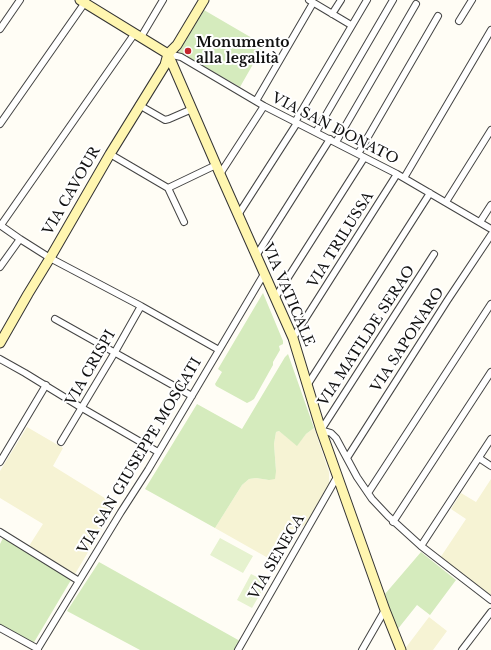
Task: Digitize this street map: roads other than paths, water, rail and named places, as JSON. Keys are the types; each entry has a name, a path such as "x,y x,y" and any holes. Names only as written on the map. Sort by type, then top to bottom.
{"street":[{"path":"0,29 20,0"},
{"path":"163,0 1,225 50,258 141,306 219,350"},
{"name":"VIA CAVOUR","path":"0,343 73,216 139,105 165,65 168,54 177,45 204,0"},
{"path":"332,14 341,0"},
{"path":"238,215 296,123 366,0"},
{"path":"316,132 393,0"},
{"path":"459,21 472,0"},
{"path":"0,124 83,1 168,54"},
{"path":"256,102 311,1 351,25"},
{"path":"336,142 416,4"},
{"path":"358,154 438,16"},
{"path":"404,178 491,30"},
{"name":"VIA SAN DONATO","path":"168,54 181,57 256,102 397,174 491,229"},
{"name":"VIA VATICALE","path":"168,54 293,338 321,430 385,610 401,650"},
{"path":"139,105 165,120 169,120 192,109"},
{"path":"168,188 218,170 264,106"},
{"path":"446,202 491,130"},
{"path":"256,256 330,139"},
{"path":"110,154 168,188 184,222"},
{"path":"275,298 364,158"},
{"name":"VIA TRILUSSA","path":"293,338 397,174"},
{"path":"308,384 430,193"},
{"path":"480,222 491,204"},
{"name":"VIA SAPONARO","path":"347,458 491,235"},
{"path":"0,267 20,239"},
{"name":"VIA MATILDE SERAO","path":"321,430 434,254"},
{"name":"VIA SAN GIUSEPPE MOSCATI","path":"37,649 192,396 264,274"},
{"path":"368,493 491,304"},
{"name":"VIA CRISPI","path":"61,442 141,306"},
{"path":"55,319 192,396"},
{"path":"0,359 158,452"},
{"path":"394,522 491,372"},
{"path":"0,462 46,385"},
{"path":"321,430 331,433 336,438 357,477 378,506 421,546 491,600"},
{"path":"421,546 491,439"},
{"path":"479,458 491,466"},
{"name":"VIA SENECA","path":"238,650 337,476"},
{"path":"0,532 79,581"},
{"path":"362,650 385,610"},
{"path":"462,650 491,612"},
{"path":"0,628 37,649"}],"place":[{"name":"Monumento alla legalità","path":"188,51"}]}
